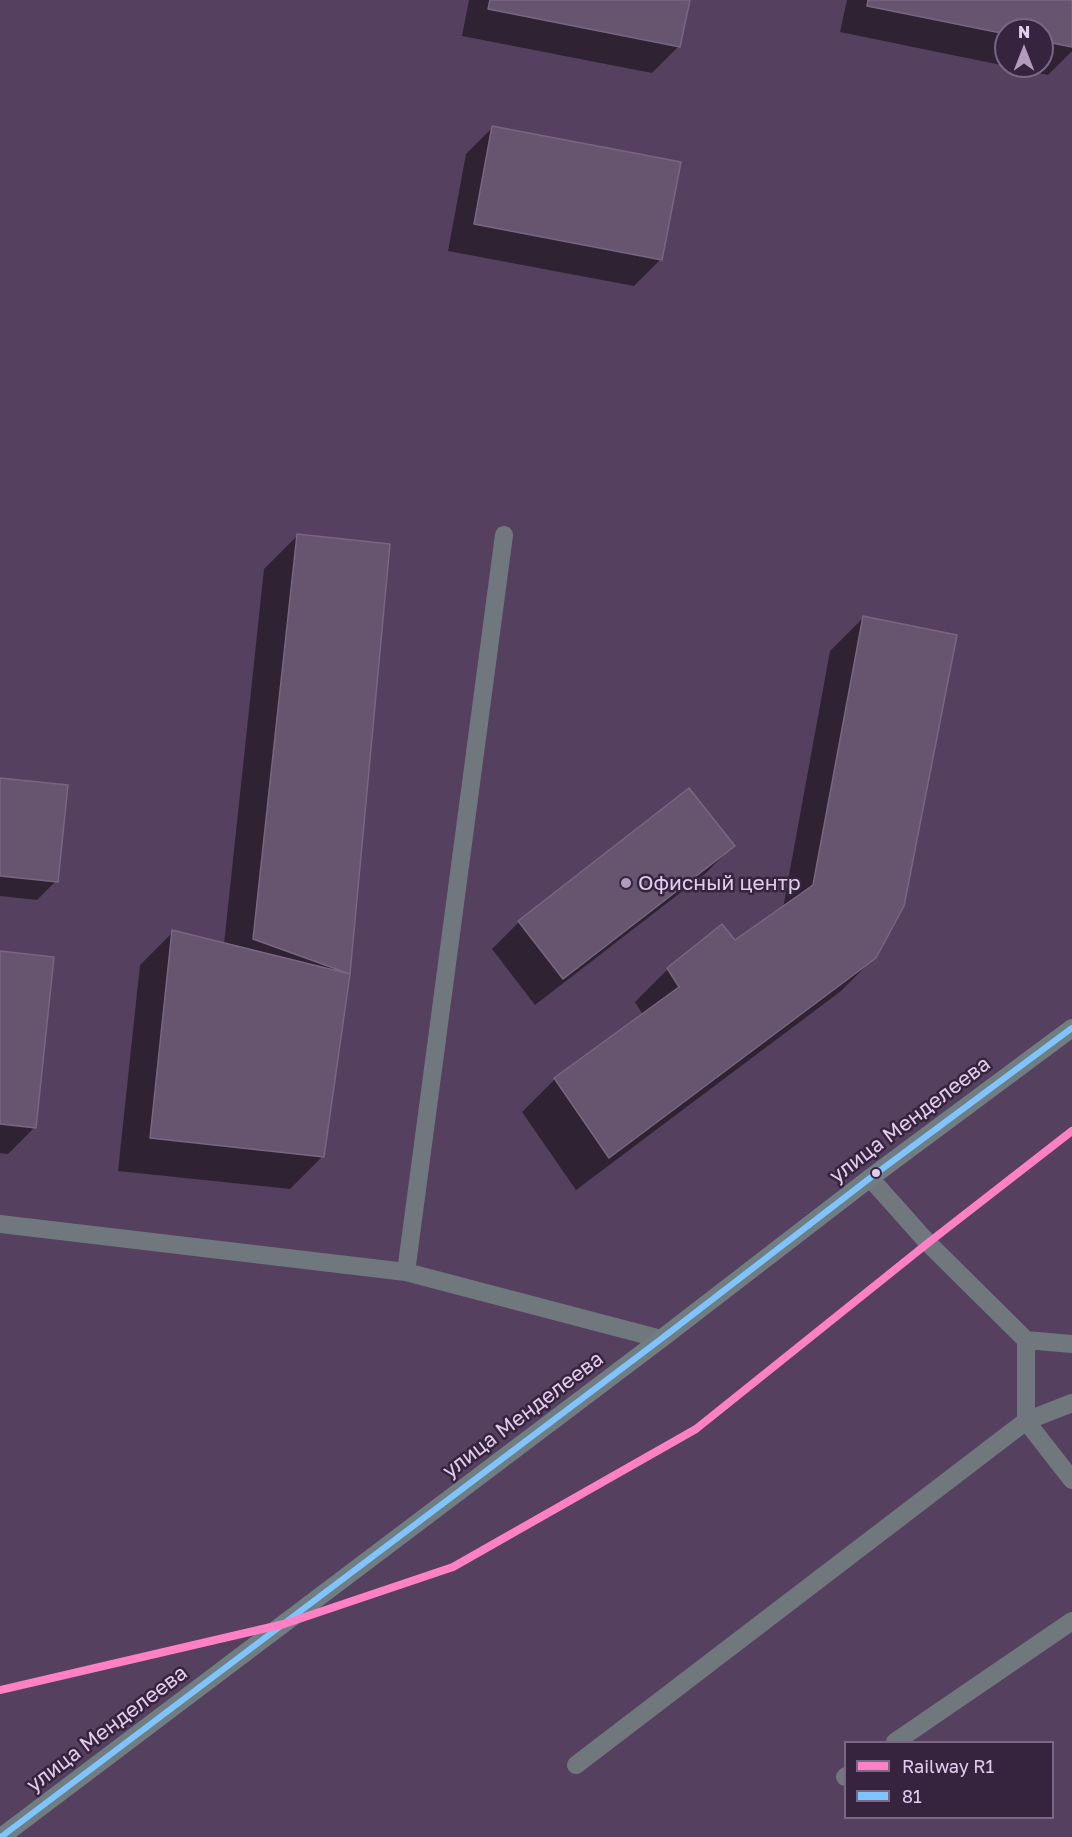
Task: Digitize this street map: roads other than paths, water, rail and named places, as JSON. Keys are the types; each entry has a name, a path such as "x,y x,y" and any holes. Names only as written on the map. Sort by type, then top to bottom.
{"main road":[{"name":"улица Менделеева","path":"1,1837 661,1339 870,1178 1072,1028"}],"street":[{"path":"406,1272 504,535"},
{"path":"870,1178 928,1243 1026,1340 1072,1344"},
{"path":"0,1224 406,1272 661,1339"},
{"path":"1026,1340 1026,1421 1072,1480"},
{"path":"576,1765 1026,1421 1072,1402"},
{"path":"898,1741 1072,1621"}],"rail line":[{"name":"R1","path":"0,1690 284,1624 453,1567 696,1429 1072,1131"}],"place":[{"name":"Офисный центр","path":"626,883"}]}
